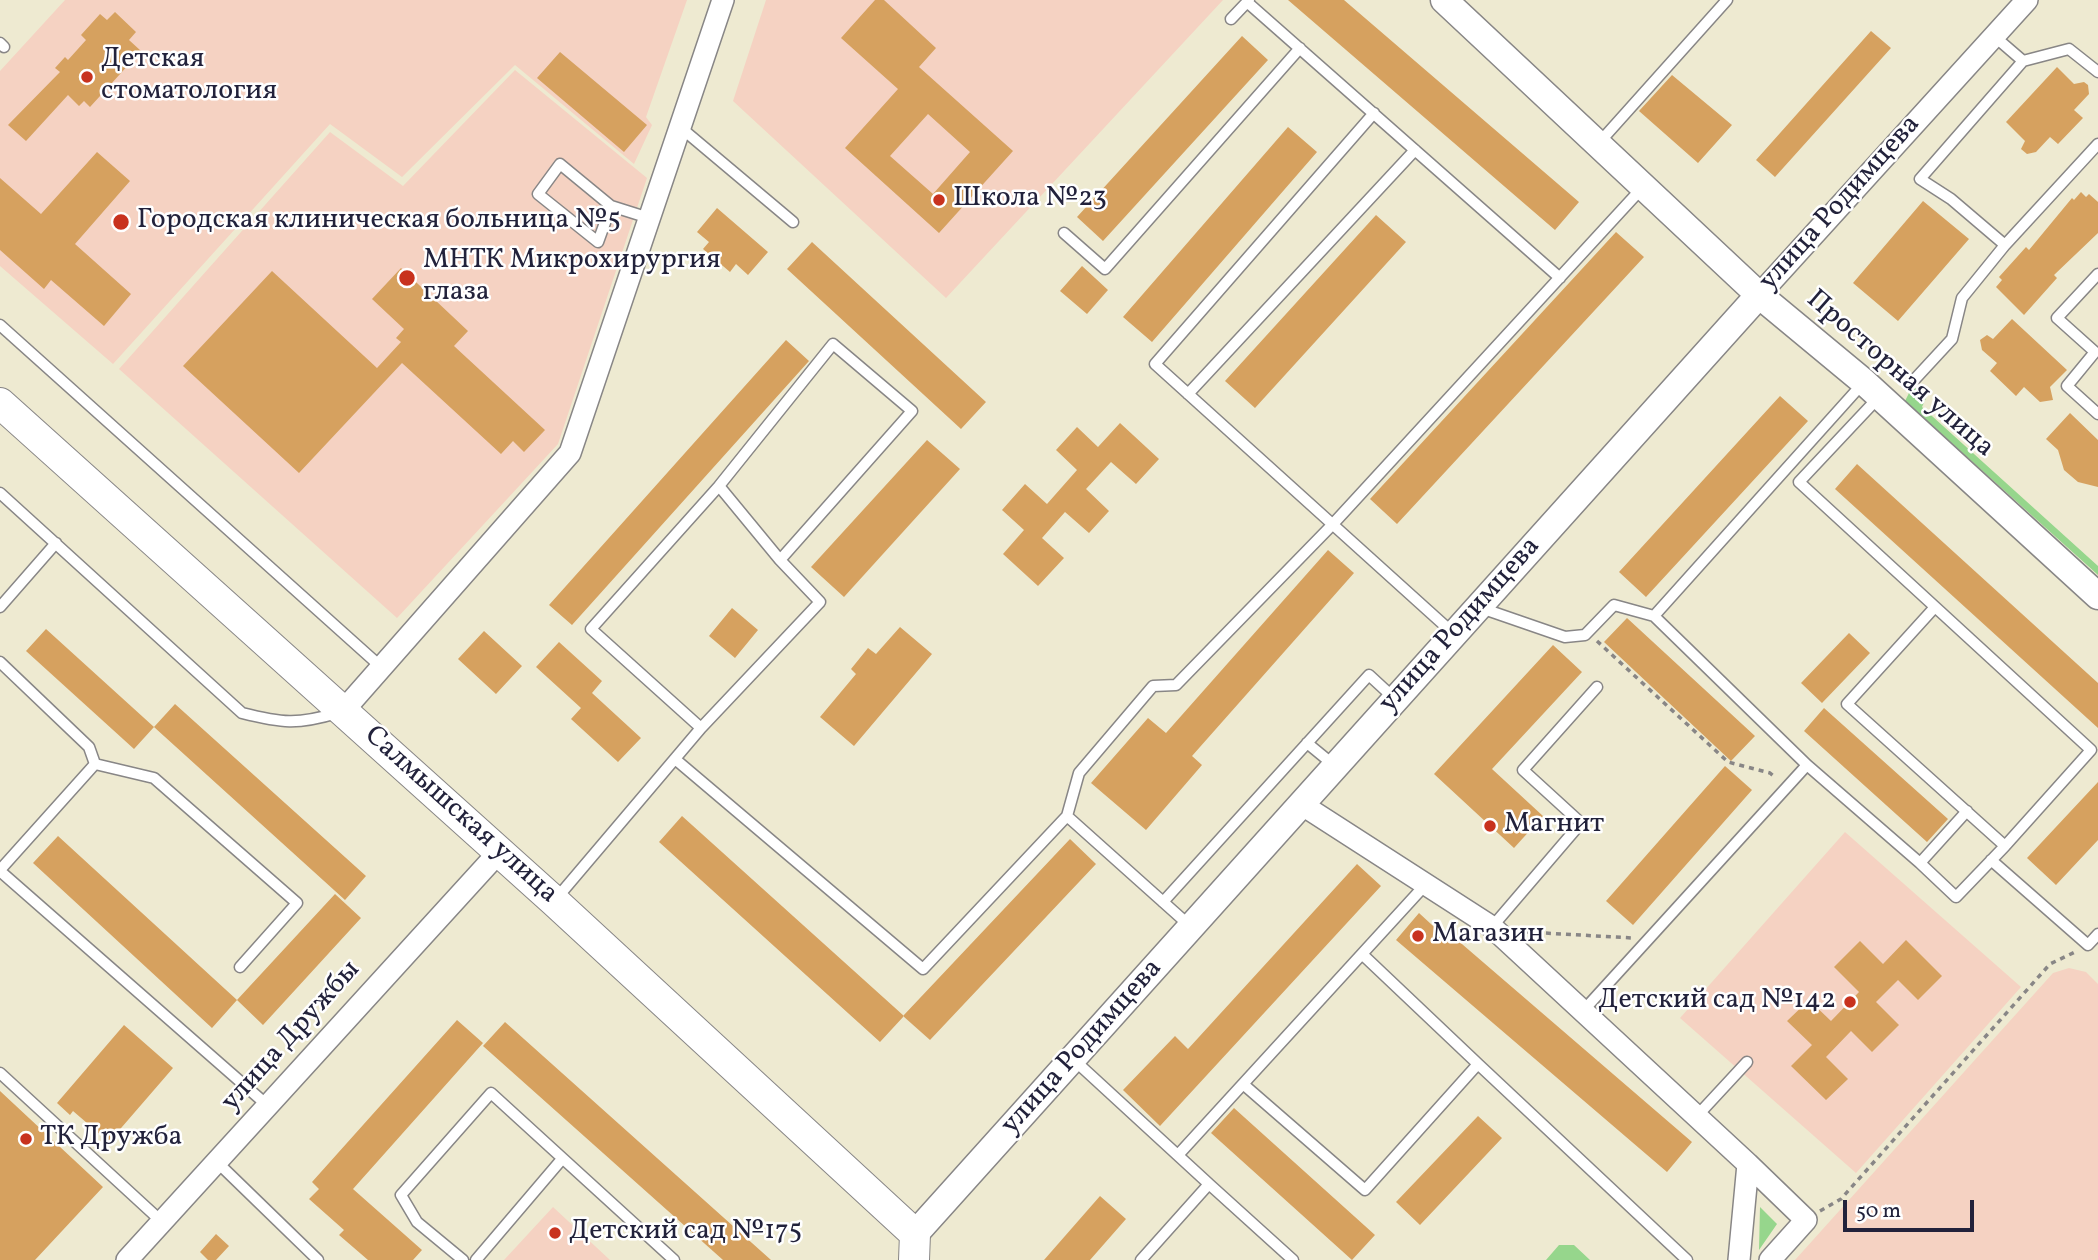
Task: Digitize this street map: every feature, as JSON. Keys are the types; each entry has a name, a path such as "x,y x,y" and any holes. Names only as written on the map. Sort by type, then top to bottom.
{"main road":[{"name":"Салмышская улица","path":"0,402 554,901 915,1247"}],"street":[{"path":"343,711 570,453 723,0"},
{"name":"Просторная улица","path":"1444,0 1759,295 1872,389 2098,596"},
{"name":"улица Родимцева","path":"915,1247 1073,1059 2027,0"},
{"path":"1301,804 1426,884 1497,922 1583,1011 1806,1220 1770,1260"},
{"name":"улица Дружбы","path":"127,1260 499,852"},
{"path":"1739,1260 1748,1164"}],"lane":[{"path":"1598,144 1727,0"},
{"path":"1231,19 1248,1 1560,278"},
{"path":"1994,36 2023,61"},
{"path":"1064,233 1105,269 1300,48"},
{"path":"2005,245 1951,199 1920,180 2023,61 2069,49 2098,72"},
{"path":"1374,113 1155,364 1454,634"},
{"path":"680,127 793,222"},
{"path":"1915,379 1952,338 1962,298 2005,245 2098,145"},
{"path":"1188,394 1415,150"},
{"path":"611,206 598,242 538,194 560,164 611,206 649,218"},
{"path":"675,759 923,969 1067,816 1079,773 1153,687 1176,685 1333,524 1643,187"},
{"path":"2098,274 2057,318 2095,352 2067,386 2098,414"},
{"path":"0,325 380,666"},
{"path":"701,728 590,629 719,486 833,344 912,411 780,560"},
{"path":"1478,607 1565,637 1587,632 1614,605 1654,616 1807,765 1956,897 2095,746 1935,607 1799,482 1872,389"},
{"path":"1654,616 1872,389"},
{"path":"554,901 701,728 820,602 780,560 719,486"},
{"path":"0,493 242,713 273,721 304,723 343,711"},
{"path":"0,607 56,543"},
{"path":"1935,607 1847,704 2005,846"},
{"path":"0,662 89,747 95,764"},
{"path":"1163,902 1369,675 1395,699"},
{"path":"1497,922 1581,823 1523,770 1597,687"},
{"path":"1307,743 1335,766"},
{"path":"95,764 2,876 267,1105"},
{"path":"95,764 154,778 297,903 240,967"},
{"path":"1583,1011 1807,765"},
{"path":"1920,863 1966,811"},
{"path":"1067,816 1191,927"},
{"path":"1991,860 2088,946 2098,934"},
{"path":"1178,1155 1426,884"},
{"path":"1363,955 1687,1260"},
{"path":"1073,1059 1293,1260"},
{"path":"1697,1116 1747,1062"},
{"path":"1243,1084 1365,1190 1478,1063"},
{"path":"0,1073 161,1221"},
{"path":"463,1260 417,1222 401,1195 491,1093 674,1260"},
{"path":"476,1260 562,1159"},
{"path":"217,1162 318,1260"},
{"path":"1141,1260 1209,1184"}],"path":[{"path":"1587,632 1728,762 1770,772 1785,789"},
{"path":"1497,922 1521,932 1631,937 1643,945"},
{"path":"1806,1220 1841,1199 2050,964 2088,946"}],"shaded area":[{"name":"Городская клиническая больница №5","path":"65,0 687,0 646,117 652,125 634,164 515,65 402,177 330,124 113,364 0,266 0,71"},
{"name":"Школа №23","path":"766,0 1223,0 946,298 733,101"},
{"name":"МНТК Микрохирургия глаза","path":"515,70 647,178 558,444 397,618 119,369 330,132 403,186"},
{"name":"Детский сад №142","path":"1845,832 2021,987 1856,1173 1680,1018"},
{"path":"2069,968 2086,972 2098,984 2098,1260 1795,1260 2053,973"},
{"name":"Детский сад №175","path":"553,1207 610,1260 504,1260"}],"green space":[{"path":"1918,388 1927,396 1922,407 2098,566 2098,575 1905,401 1911,389"},
{"path":"1760,1207 1777,1224 1759,1250"},
{"path":"1559,1245 1574,1245 1590,1260 1546,1260"}],"building":[{"path":"875,0 884,0 936,48 919,67 1013,151 939,233 845,148 898,89 841,38","holes":["928,114 970,152 933,194 890,156"]},
{"path":"1288,0 1344,0 1579,202 1555,230"},
{"name":"Детская стоматология","path":"115,12 136,32 129,40 141,51 90,107 84,101 79,106 68,95 26,141 8,125 60,72 55,68 65,57 68,60 86,40 81,35 100,14 107,20"},
{"path":"1871,31 1891,48 1775,177 1756,160"},
{"path":"1242,36 1268,60 1103,241 1077,217"},
{"path":"560,52 647,125 624,152 537,78"},
{"path":"2057,67 2074,84 2084,82 2088,85 2089,94 2074,110 2083,118 2058,144 2050,137 2036,152 2027,154 2021,149 2025,141 2006,122"},
{"path":"1672,75 1732,125 1698,163 1639,111"},
{"path":"1288,127 1317,152 1152,342 1123,317"},
{"path":"97,152 130,181 75,244 131,294 104,326 51,280 44,289 0,250 0,178 41,214"},
{"path":"2081,192 2086,197 2089,194 2098,202 2098,233 2054,275 2057,278 2024,315 1996,287 2002,280 1999,277 2026,247 2029,250 2072,198 2074,200"},
{"path":"1923,201 1969,239 1898,321 1853,283"},
{"path":"717,208 768,252 748,275 736,264 730,272 703,249 709,242 697,232"},
{"path":"1376,215 1406,242 1255,408 1225,381"},
{"path":"1616,232 1644,257 1397,524 1370,499"},
{"path":"812,242 986,402 961,429 787,269"},
{"path":"1082,266 1108,290 1087,314 1060,291"},
{"path":"401,268 468,331 454,346 545,430 524,452 513,441 501,454 402,363 299,473 183,366 272,271 377,368 401,342 396,338 404,329 372,299"},
{"path":"2012,319 2067,370 2050,387 2053,400 2040,402 2024,387 2016,396 1990,371 1997,363 1982,350 1980,340 1987,335 1993,339"},
{"path":"786,340 809,361 572,625 549,605"},
{"path":"1780,396 1808,421 1646,597 1619,572"},
{"path":"2070,413 2098,440 2098,487 2078,482 2064,470 2058,450 2046,439"},
{"path":"1120,423 1159,459 1136,484 1111,462 1086,489 1109,511 1089,533 1065,512 1042,538 1064,558 1038,586 1003,554 1024,530 1002,510 1025,484 1047,504 1077,470 1056,450 1077,427 1098,447"},
{"path":"927,440 960,469 844,597 811,567"},
{"path":"1857,464 2098,683 2098,728 1835,489"},
{"path":"1328,550 1354,573 1192,756 1202,765 1146,830 1091,783 1148,718 1166,733"},
{"path":"732,608 758,630 735,658 709,636"},
{"path":"1627,618 1755,736 1731,761 1604,642"},
{"path":"900,627 932,654 854,746 820,717 856,674 851,669 868,648 876,654"},
{"path":"46,629 154,727 134,749 26,651"},
{"path":"484,631 522,666 496,694 458,659"},
{"path":"1849,633 1870,653 1822,703 1801,683"},
{"path":"559,642 602,681 592,693 641,738 618,762 571,719 581,708 536,667"},
{"path":"1553,645 1582,672 1492,769 1543,816 1514,848 1434,774"},
{"path":"175,704 366,876 345,900 154,727"},
{"path":"1824,708 1948,819 1927,842 1804,731"},
{"path":"1725,766 1752,790 1633,925 1606,901"},
{"path":"2098,782 2098,840 2056,885 2027,858"},
{"path":"682,816 904,1016 880,1042 659,842"},
{"path":"58,836 237,1000 212,1028 33,863"},
{"path":"1070,839 1096,864 930,1040 903,1016"},
{"path":"1357,864 1381,886 1160,1126 1123,1090 1175,1036 1188,1049"},
{"path":"335,894 361,918 263,1025 237,1000"},
{"path":"1419,913 1444,936 1448,932 1692,1142 1667,1172 1396,940"},
{"path":"1906,940 1942,976 1918,1000 1898,980 1876,1002 1899,1025 1872,1052 1851,1031 1826,1057 1848,1079 1826,1100 1791,1066 1812,1045 1787,1021 1809,1000 1831,1021 1859,992 1834,967 1860,941 1883,964"},
{"path":"457,1020 483,1043 353,1189 422,1250 413,1260 368,1260 339,1235 344,1230 309,1199 319,1189 312,1182"},
{"path":"505,1022 771,1260 723,1260 483,1046"},
{"path":"124,1025 173,1068 109,1142 73,1111 70,1115 57,1103"},
{"name":"ТК Дружба","path":"0,1091 103,1187 35,1260 0,1260"},
{"path":"1234,1108 1375,1235 1352,1260 1211,1133"},
{"path":"1478,1116 1502,1138 1420,1225 1396,1202"},
{"path":"1100,1196 1126,1219 1090,1260 1044,1260"},
{"path":"216,1234 229,1246 216,1260 208,1260 200,1252"}],"place":[{"name":"Детская стоматология","path":"87,77"},
{"name":"Школа №23","path":"939,200"},
{"name":"Городская клиническая больница №5","path":"121,222"},
{"name":"МНТК Микрохирургия глаза","path":"407,278"},
{"name":"Магнит","path":"1490,826"},
{"name":"Магазин","path":"1418,936"},
{"name":"Детский сад №142","path":"1850,1002"},
{"name":"ТК Дружба","path":"26,1139"},
{"name":"Детский сад №175","path":"555,1233"}]}
